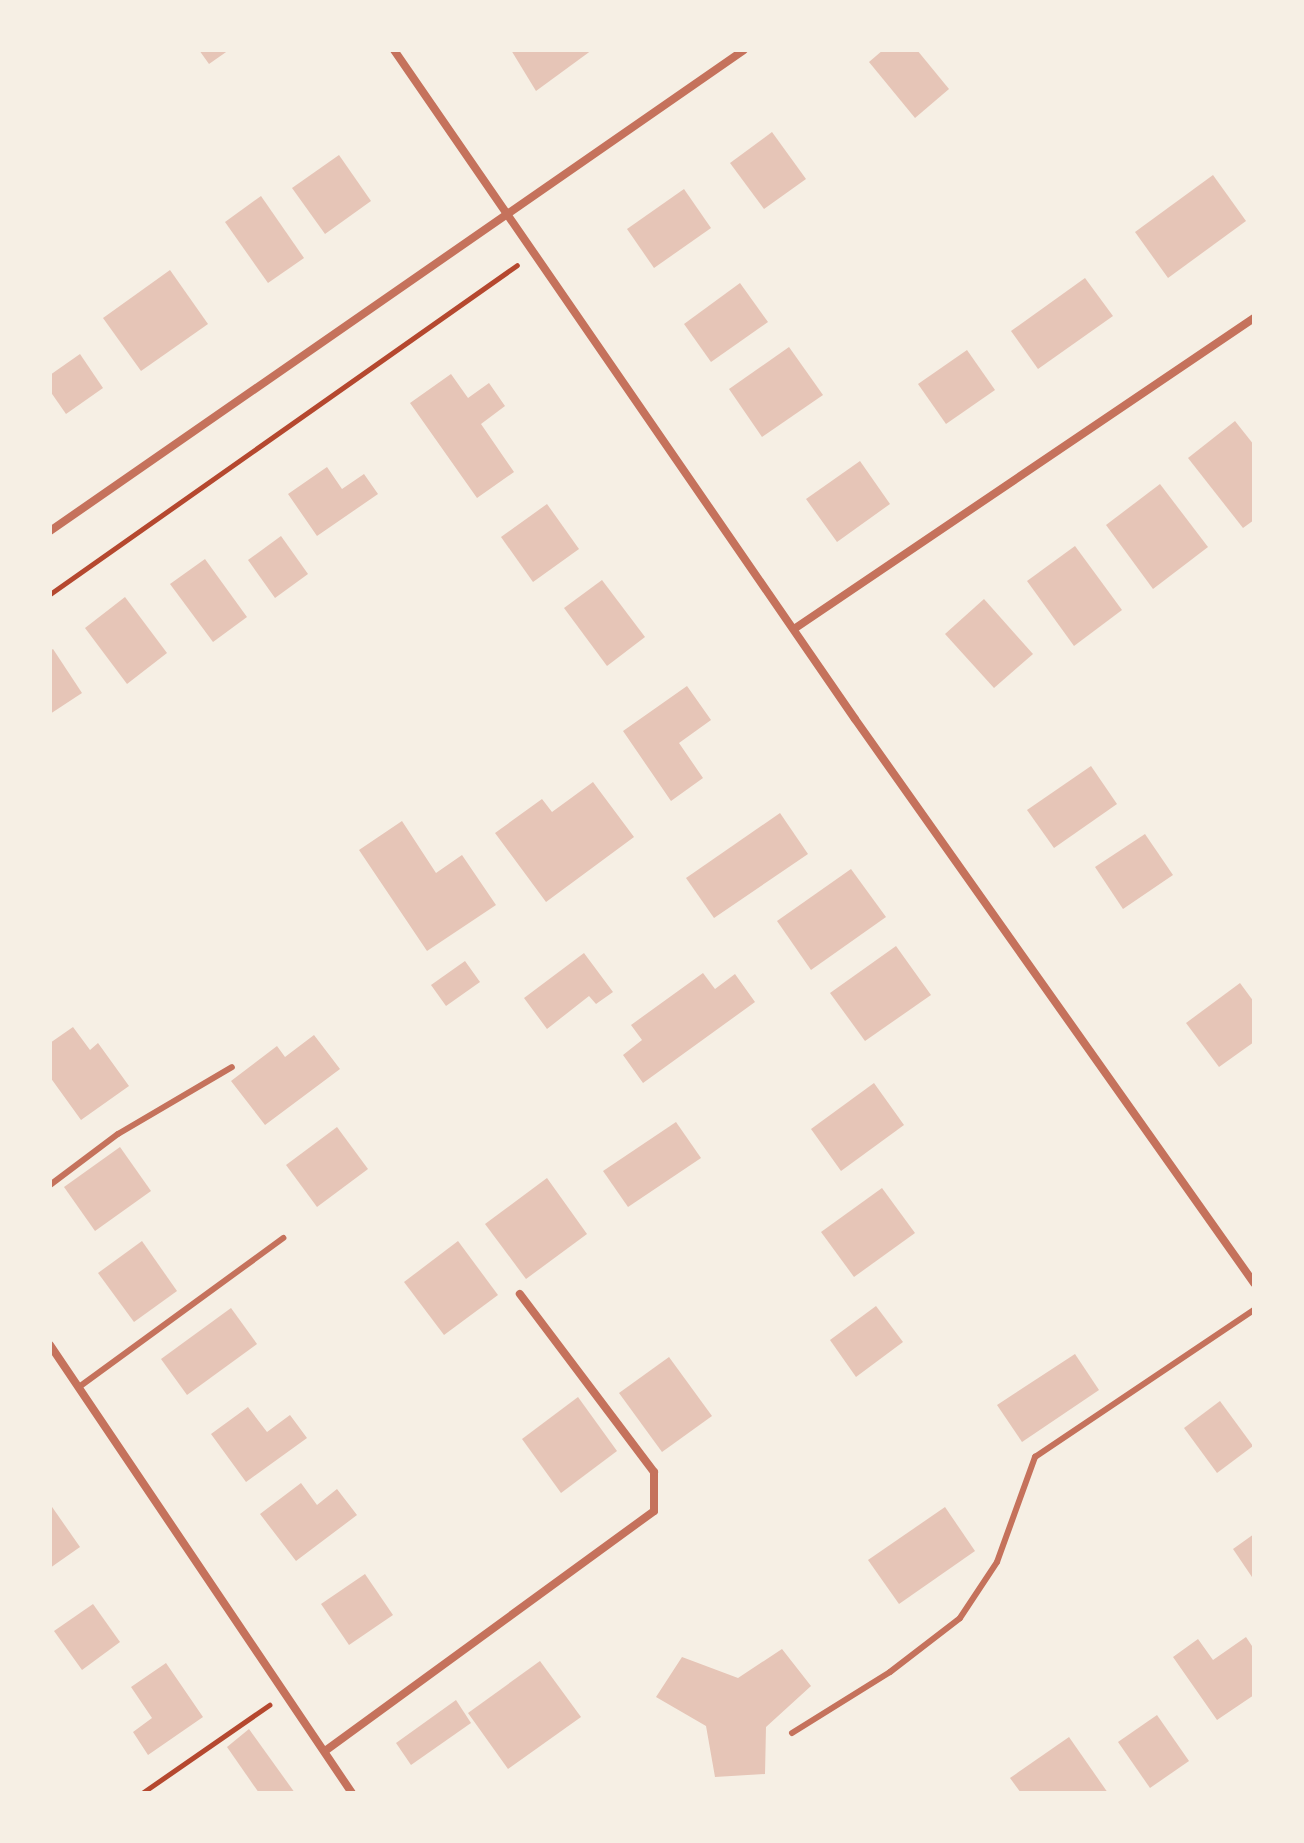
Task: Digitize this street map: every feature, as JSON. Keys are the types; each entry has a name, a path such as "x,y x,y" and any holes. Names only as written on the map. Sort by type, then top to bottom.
{"street":[{"path":"394,50 794,629 1254,1283"},
{"path":"50,531 744,50"},
{"path":"794,629 1254,318"},
{"path":"325,1751 654,1511 654,1472 520,1294"},
{"path":"50,1345 352,1793"}],"lane":[{"path":"50,1185 118,1134 232,1067"},
{"path":"79,1387 283,1238"},
{"path":"792,1733 890,1672 960,1618 997,1562 1035,1457 1254,1310"}],"path":[{"path":"50,594 536,252"},
{"path":"142,1793 286,1694"}],"building":[{"path":"199,50 229,50 209,64"},
{"path":"511,50 592,50 536,91"},
{"path":"883,50 917,50 949,89 915,118 869,62"},
{"path":"772,132 806,179 764,209 730,163"},
{"path":"339,155 371,201 325,234 292,188"},
{"path":"1213,175 1246,221 1168,278 1135,232"},
{"path":"684,189 711,228 654,268 627,229"},
{"path":"261,196 304,258 268,283 225,222"},
{"path":"170,270 208,324 141,371 103,318"},
{"path":"1085,278 1113,316 1038,369 1011,331"},
{"path":"740,283 768,322 711,362 684,324"},
{"path":"789,347 823,395 762,437 729,389"},
{"path":"967,350 995,390 946,424 918,384"},
{"path":"80,354 103,388 66,414 50,391 50,375"},
{"path":"451,374 468,398 489,383 505,406 481,424 514,472 477,498 410,403"},
{"path":"1235,421 1254,445 1254,520 1243,528 1188,458"},
{"path":"860,461 890,504 837,542 806,499"},
{"path":"327,467 342,489 364,474 378,494 317,536 288,494"},
{"path":"1160,484 1208,547 1153,589 1106,525"},
{"path":"547,504 579,549 533,582 501,537"},
{"path":"281,536 308,574 275,598 248,560"},
{"path":"1075,546 1122,610 1074,646 1027,581"},
{"path":"205,559 247,617 213,642 170,584"},
{"path":"602,580 645,637 607,666 564,608"},
{"path":"125,597 167,653 127,684 85,628"},
{"path":"984,599 1033,654 994,688 945,634"},
{"path":"53,649 82,693 50,714 50,651"},
{"path":"687,686 711,720 679,743 703,778 671,801 623,731"},
{"path":"1091,766 1117,804 1054,848 1027,810"},
{"path":"593,782 634,837 546,902 495,833 542,799 552,812"},
{"path":"780,813 808,854 714,918 686,878"},
{"path":"402,821 436,873 462,855 496,905 427,951 359,850"},
{"path":"1145,834 1173,875 1123,909 1095,867"},
{"path":"851,869 886,917 811,970 777,921"},
{"path":"896,946 931,995 865,1041 830,993"},
{"path":"584,953 613,992 596,1004 589,996 547,1029 524,998"},
{"path":"465,961 480,982 446,1006 431,985"},
{"path":"703,973 715,989 735,974 755,1002 643,1083 623,1055 642,1040 631,1025"},
{"path":"1240,983 1254,1002 1254,1042 1219,1067 1186,1023"},
{"path":"73,1027 90,1050 98,1043 129,1086 81,1120 50,1077 50,1043"},
{"path":"314,1035 340,1069 265,1125 231,1081 277,1046 285,1057"},
{"path":"874,1083 904,1125 841,1171 811,1129"},
{"path":"676,1122 701,1158 628,1207 603,1171"},
{"path":"337,1127 368,1169 317,1207 286,1165"},
{"path":"120,1147 151,1191 95,1231 64,1187"},
{"path":"547,1178 587,1234 526,1279 485,1224"},
{"path":"882,1188 915,1233 854,1277 821,1232"},
{"path":"142,1241 177,1291 134,1322 98,1273"},
{"path":"458,1241 498,1295 444,1335 404,1282"},
{"path":"876,1306 903,1342 856,1377 830,1340"},
{"path":"231,1308 257,1344 187,1395 161,1359"},
{"path":"1075,1354 1099,1390 1022,1442 997,1405"},
{"path":"669,1357 712,1416 662,1452 619,1393"},
{"path":"578,1397 617,1451 561,1493 522,1439"},
{"path":"1220,1401 1253,1446 1217,1473 1184,1428"},
{"path":"248,1407 267,1432 290,1415 307,1438 246,1482 211,1434"},
{"path":"301,1483 317,1505 337,1489 357,1515 296,1561 260,1514"},
{"path":"50,1504 80,1547 50,1568"},
{"path":"945,1507 975,1551 899,1604 868,1560"},
{"path":"1254,1534 1254,1580 1233,1549"},
{"path":"365,1574 393,1615 349,1645 321,1604"},
{"path":"93,1604 120,1642 82,1670 54,1631"},
{"path":"1246,1637 1254,1649 1254,1695 1217,1720 1173,1657 1198,1639 1213,1660"},
{"path":"782,1649 811,1686 766,1727 765,1774 715,1777 706,1726 656,1697 682,1657 738,1678"},
{"path":"540,1661 581,1717 508,1769 468,1713"},
{"path":"166,1663 203,1717 148,1755 133,1732 152,1718 131,1687"},
{"path":"456,1700 471,1723 411,1765 396,1743"},
{"path":"1157,1715 1189,1761 1150,1788 1118,1742"},
{"path":"249,1729 295,1793 259,1793 227,1747"},
{"path":"1069,1737 1108,1793 1021,1793 1010,1778"}]}
